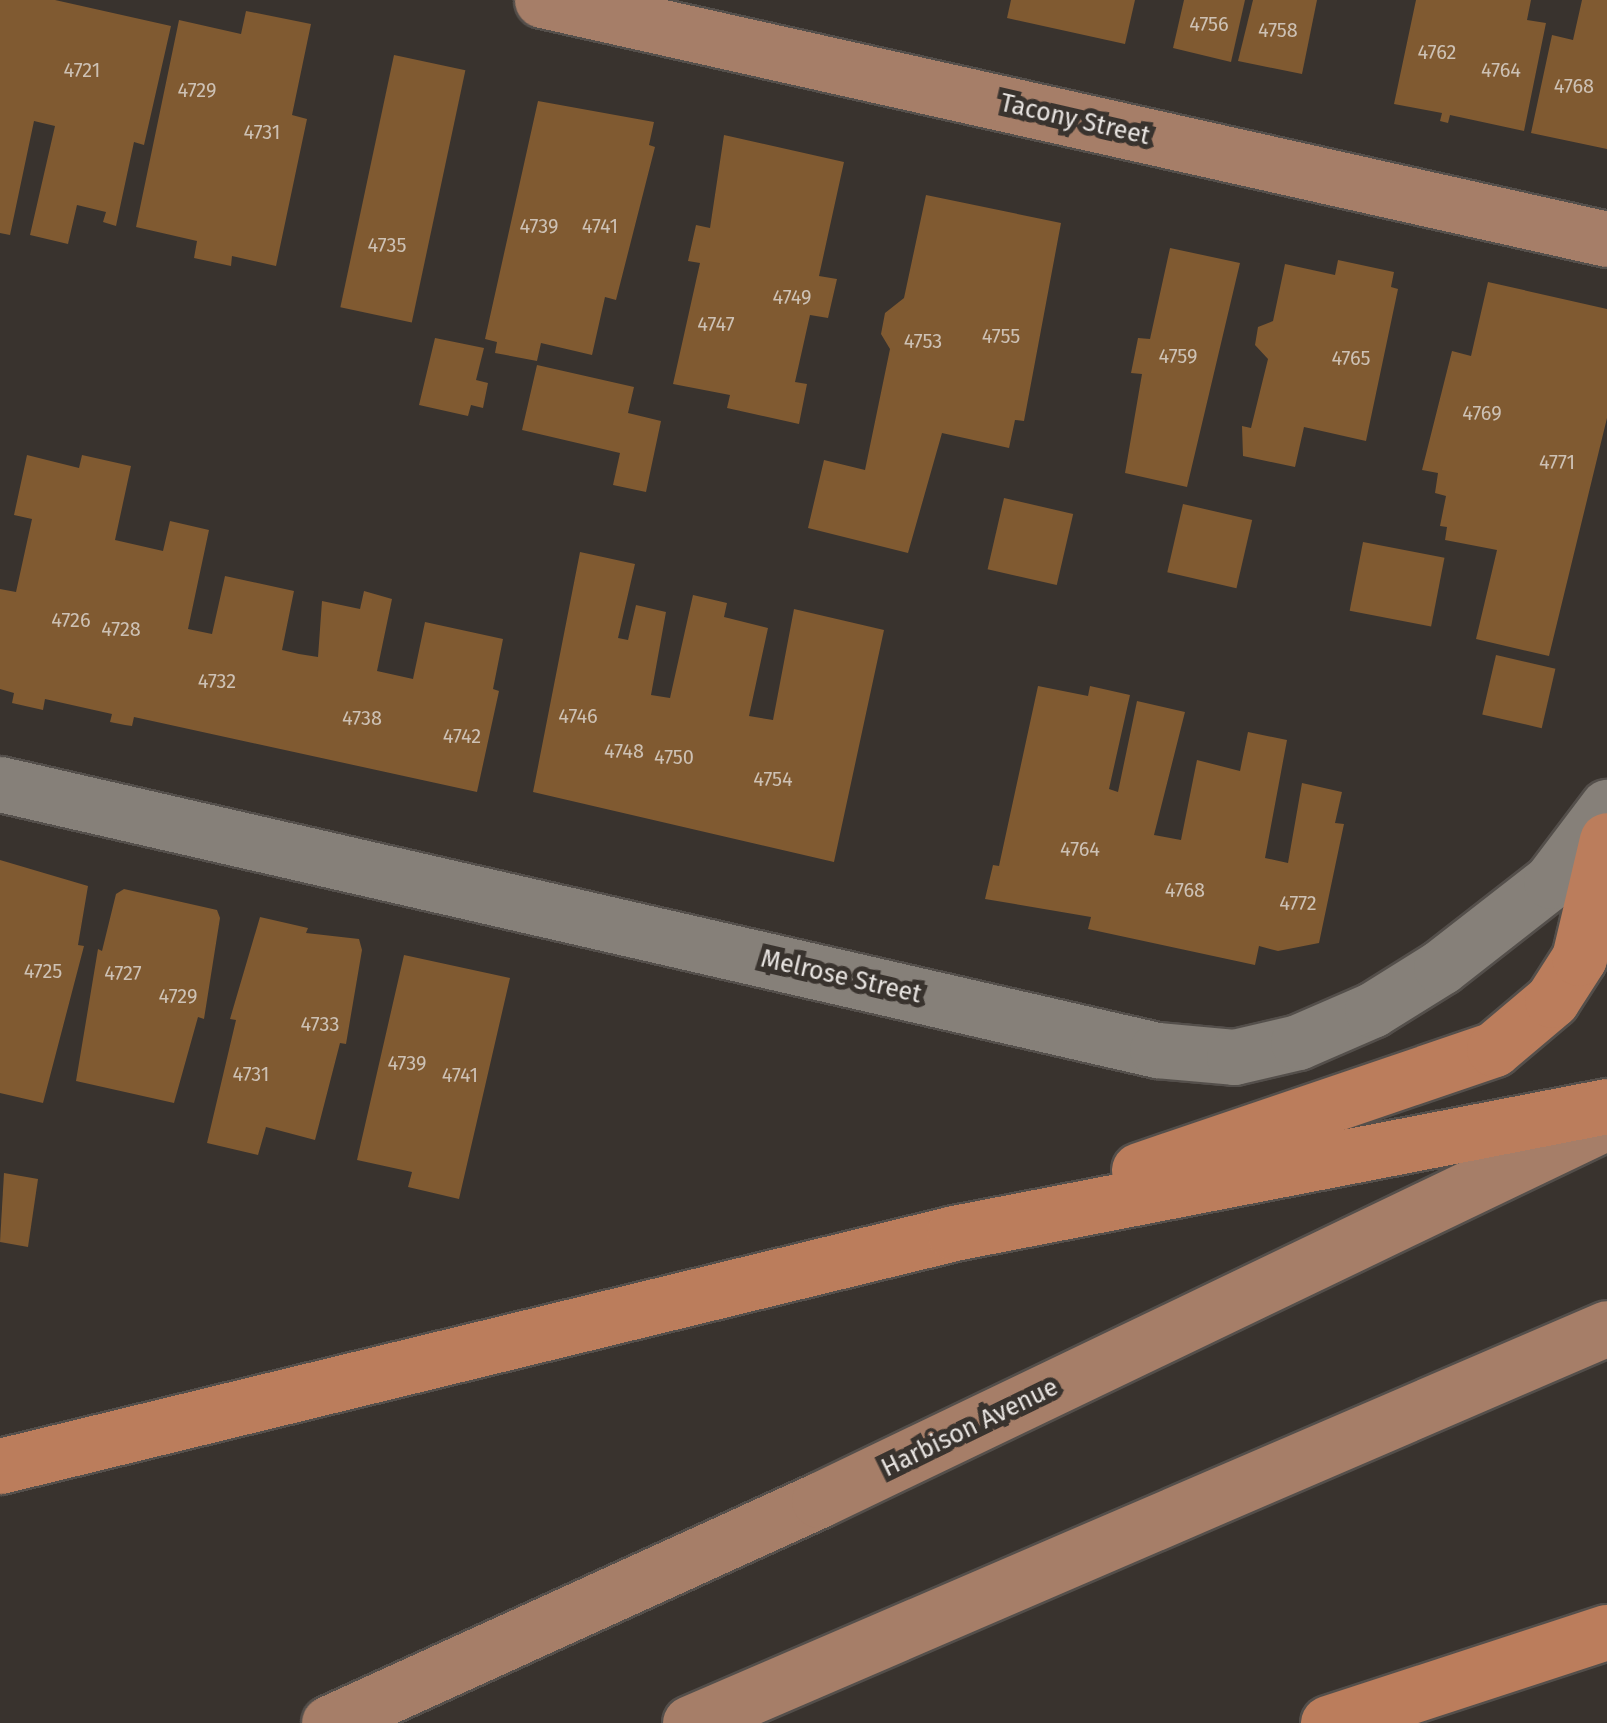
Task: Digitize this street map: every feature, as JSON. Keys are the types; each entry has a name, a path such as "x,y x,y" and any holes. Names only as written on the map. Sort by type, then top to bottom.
{"highway":[{"path":"954,1233 1494,1049 1552,1000 1579,958 1607,840"},
{"path":"0,1466 954,1233 1607,1106"},
{"path":"1328,1723 1491,1666 1607,1632"}],"main road":[{"name":"Tacony Street","path":"542,0 1607,239"},
{"name":"Harbison Avenue","path":"328,1723 820,1500 1607,1122"},
{"path":"690,1723 1607,1328"}],"street":[{"name":"Melrose Street","path":"0,784 1157,1050 1234,1057 1298,1042 1372,1010 1441,968 1551,881 1607,807"}],"building":[{"path":"0,0 55,0 171,26 144,145 134,142 116,226 103,222 106,212 77,205 68,244 30,235 55,126 34,121 10,235 0,233"},
{"path":"1011,0 1135,0 1125,44 1007,18"},
{"path":"1184,0 1245,0 1231,62 1173,48"},
{"path":"1253,0 1317,0 1302,74 1238,61"},
{"path":"1416,0 1531,0 1527,20 1546,23 1524,131 1450,115 1448,123 1440,121 1442,113 1394,104"},
{"path":"1582,0 1607,0 1607,149 1531,133 1552,35 1573,40"},
{"path":"246,11 311,24 292,115 307,119 276,266 232,256 231,266 194,258 197,241 136,227 179,20 241,34"},
{"path":"394,55 465,70 412,323 340,307"},
{"path":"538,101 654,122 649,145 655,147 616,300 605,297 592,355 541,343 537,361 495,353 497,342 485,339"},
{"path":"724,135 844,162 819,276 837,279 828,318 810,315 795,382 807,384 799,424 727,408 730,395 673,384 700,263 688,261 696,225 710,228"},
{"path":"926,195 1061,223 1024,421 1015,420 1009,448 942,433 908,553 808,528 824,460 865,470 890,349 881,334 885,313 904,298"},
{"path":"1170,248 1240,263 1187,487 1125,473 1142,374 1131,373 1138,338 1150,339"},
{"path":"1338,260 1394,272 1391,287 1398,289 1366,441 1304,427 1295,467 1243,456 1242,426 1251,428 1268,359 1255,345 1258,327 1273,321 1285,264 1335,275"},
{"path":"1488,282 1607,309 1607,418 1549,656 1476,639 1497,550 1445,540 1447,527 1440,526 1446,496 1435,493 1438,473 1422,470 1452,351 1471,356"},
{"path":"435,338 484,348 476,380 488,383 483,408 471,405 468,416 419,405"},
{"path":"537,365 634,387 628,413 661,421 646,492 613,485 620,453 522,430"},
{"path":"27,455 79,468 82,455 131,466 115,540 163,551 170,521 209,530 188,629 212,634 225,576 294,591 282,650 299,654 318,657 322,601 360,609 364,591 392,599 377,671 413,679 425,622 503,639 493,689 499,691 477,792 134,717 132,726 110,722 112,714 45,699 43,710 12,703 14,693 0,689 0,589 16,592 32,519 14,515"},
{"path":"1004,498 1073,514 1057,585 988,569"},
{"path":"1183,504 1252,520 1236,588 1167,572"},
{"path":"1363,542 1444,558 1431,627 1350,611"},
{"path":"580,552 635,564 618,638 628,640 636,605 666,612 651,695 670,698 693,595 727,603 724,617 768,628 749,716 773,720 794,609 884,630 834,862 533,792"},
{"path":"1496,655 1555,669 1542,728 1482,714"},
{"path":"1038,686 1088,696 1090,686 1130,695 1109,789 1118,792 1137,701 1185,712 1154,835 1181,840 1197,760 1240,771 1248,732 1287,740 1265,858 1288,863 1302,783 1342,792 1335,823 1344,824 1319,943 1278,951 1259,946 1255,965 1088,929 1091,917 985,899 993,865 999,866"},
{"path":"0,860 88,886 78,945 84,946 43,1103 0,1093"},
{"path":"124,889 217,910 220,918 204,1019 198,1017 174,1103 76,1081 98,949 102,951 116,894"},
{"path":"260,917 308,928 306,933 359,939 362,950 346,1044 340,1043 315,1140 266,1127 258,1155 207,1143 236,1020 230,1019"},
{"path":"404,955 510,978 459,1199 408,1187 412,1172 357,1160"},
{"path":"4,1173 38,1179 28,1247 0,1242"}]}
